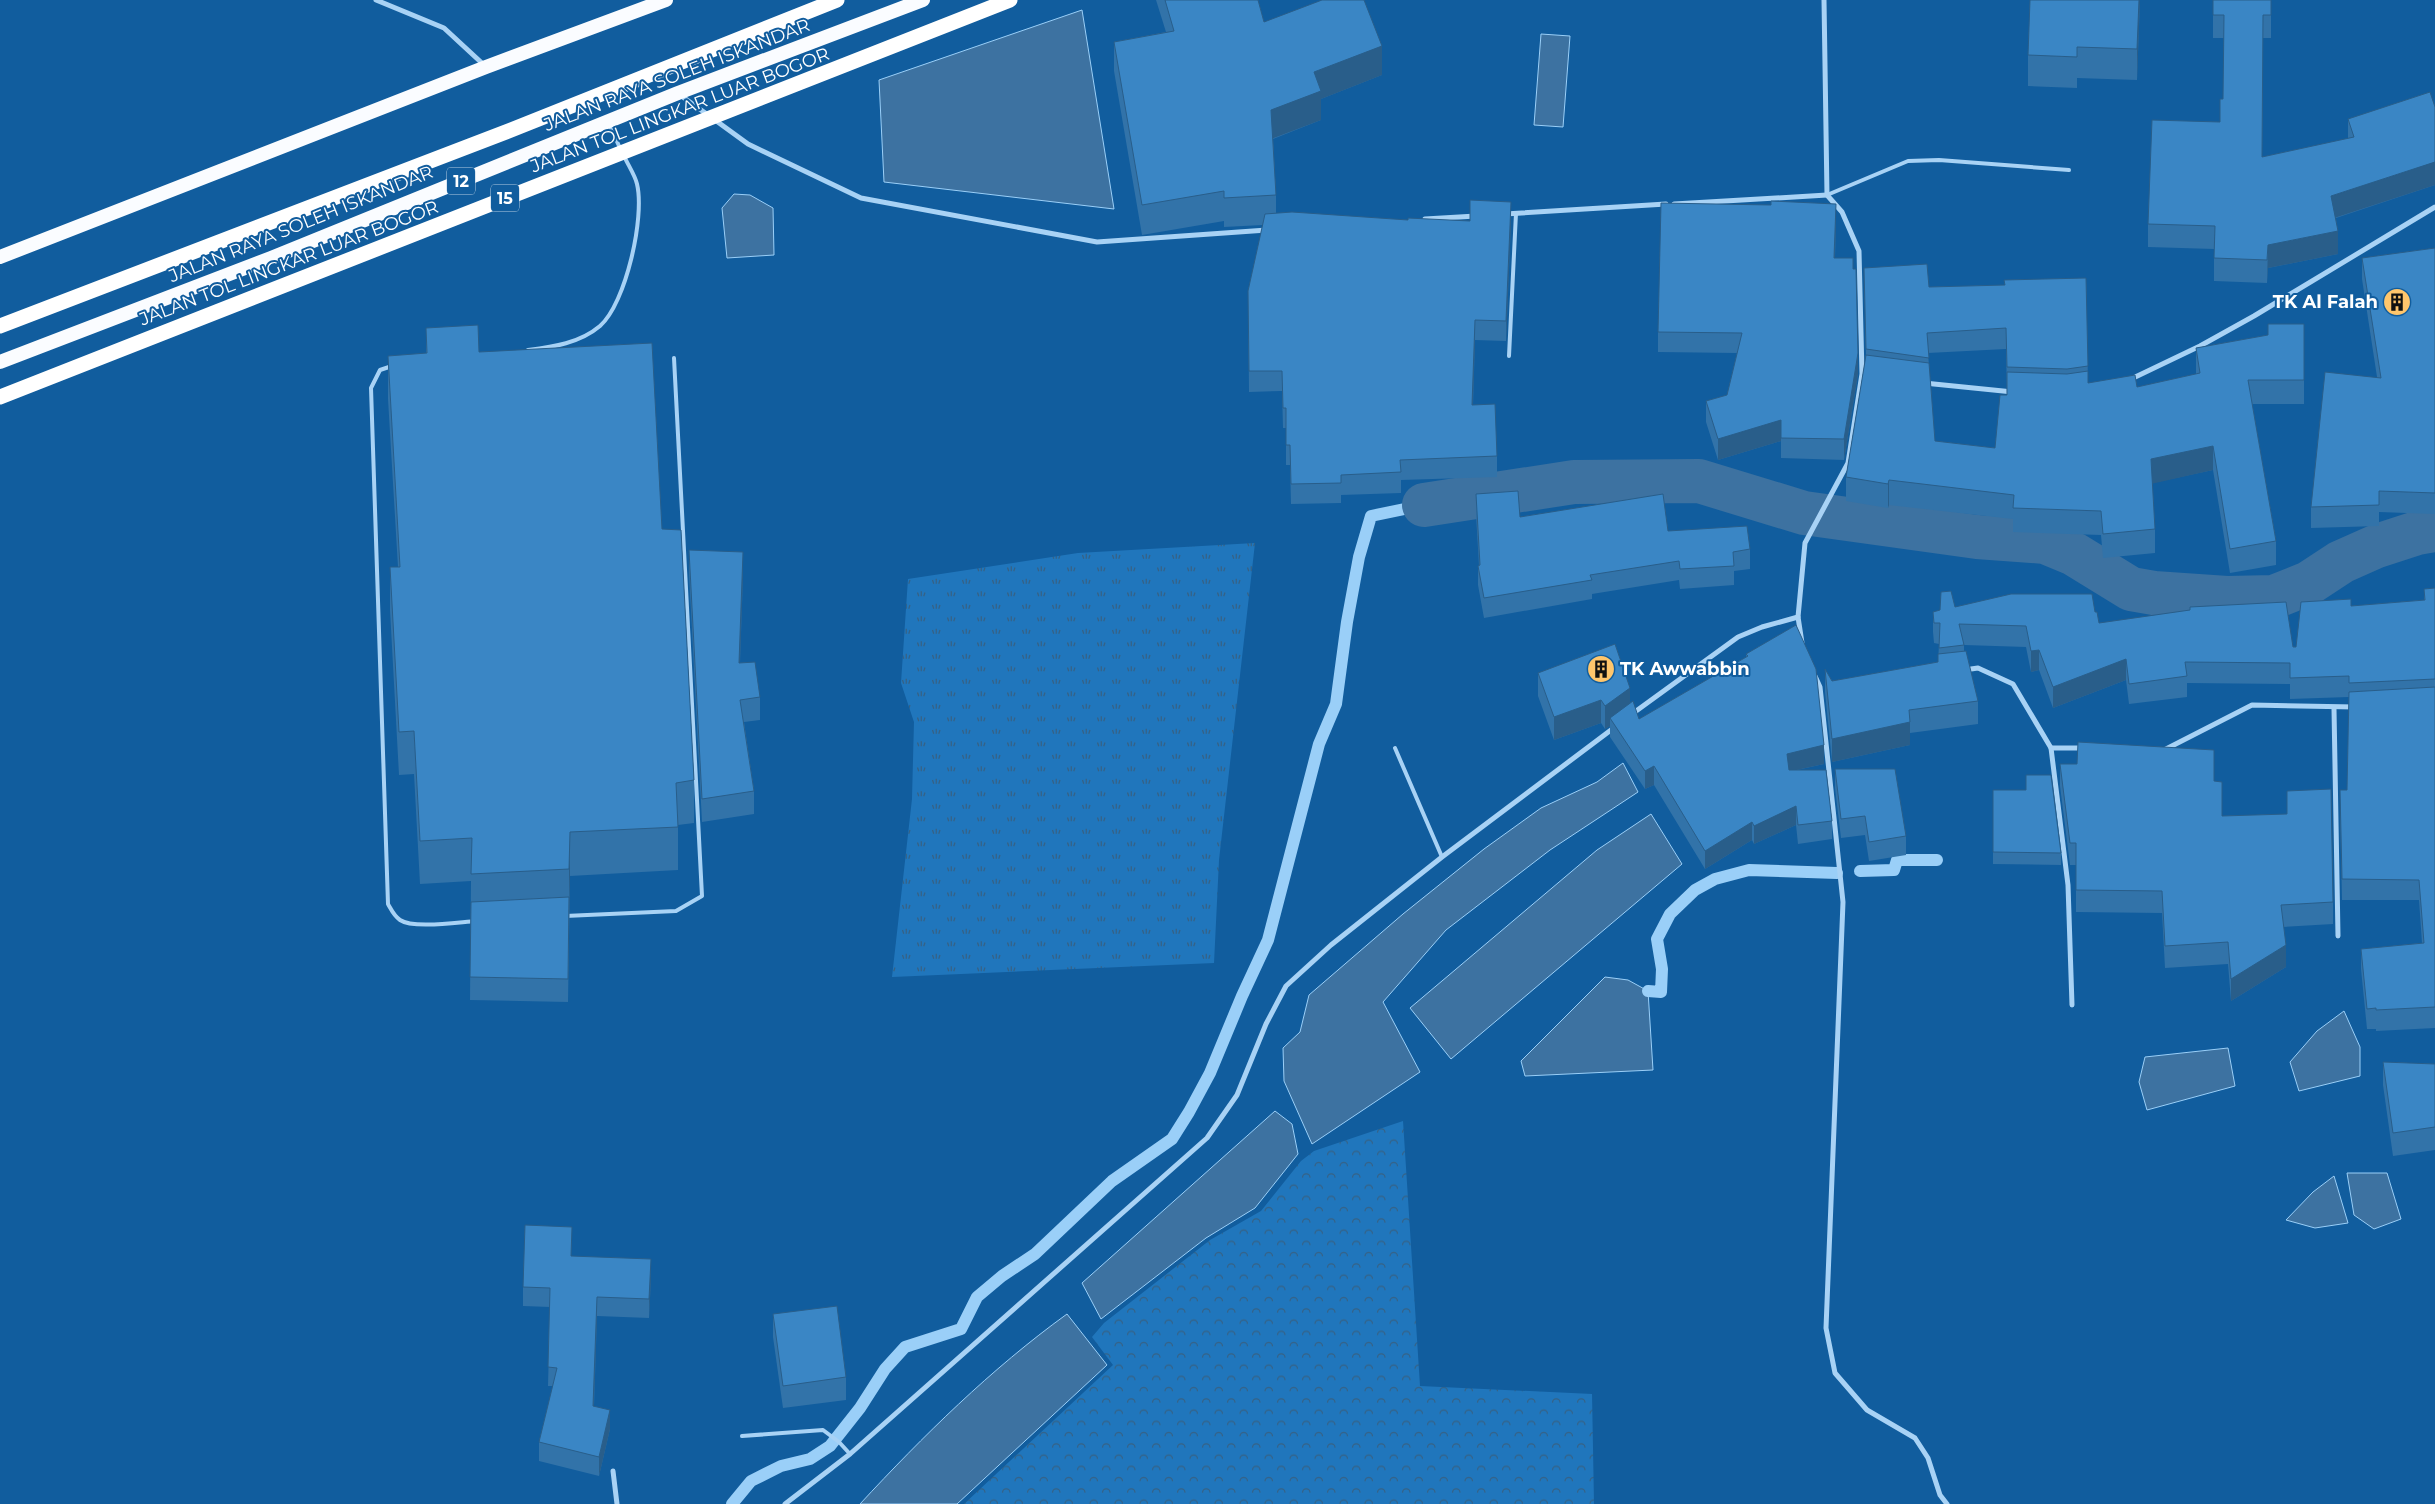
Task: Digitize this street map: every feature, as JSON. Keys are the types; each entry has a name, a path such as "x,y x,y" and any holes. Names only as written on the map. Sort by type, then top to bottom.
{"highway":[{"path":"0,257 486,67 666,0"},
{"path":"0,326 511,130 837,0"},
{"name":"JALAN RAYA SOLEH ISKANDAR","path":"0,362 271,258 678,93 923,0"},
{"name":"JALAN TOL LINGKAR LUAR BOGOR","path":"0,397 1010,0"}],"street":[{"path":"376,0 444,28 486,67"},
{"path":"1803,650 1798,617 1806,543 1848,463 1862,374 1859,251 1842,212 1826,194 1824,0"},
{"path":"678,93 748,144 861,198 1097,242 1277,230"},
{"path":"1496,214 1826,194"},
{"path":"2119,383 2136,378 2247,320 2435,207"},
{"path":"1417,220 1486,215"},
{"path":"1862,374 1871,376"},
{"path":"1917,382 2024,393"},
{"path":"1630,716 1738,637 1762,627 1798,617"},
{"path":"1811,668 1820,686 1843,902 1826,1328 1835,1373 1866,1410 1915,1438 1928,1458 1940,1495 1947,1504"},
{"path":"1958,670 1978,668 2012,684 2051,748 2068,885 2072,1005"},
{"path":"1820,686 1829,685"},
{"path":"2155,750 2164,750 2252,705 2334,709 2362,707"},
{"path":"2334,709 2338,936"},
{"path":"785,1504 850,1454 1207,1138 1237,1095 1266,1024 1286,986 1331,945 1442,857 1622,722"},
{"path":"2051,748 2089,748"},
{"path":"614,1471 617,1504"}],"lane":[{"path":"520,350 558,346 583,336 594,329 614,308 623,285 638,218 637,184 607,121"},
{"path":"1826,194 1908,161 1939,160 2069,170"},
{"path":"1509,356 1516,213"},
{"path":"559,917 676,911 702,896 674,358"},
{"path":"398,365 380,370 371,388 388,904 393,914 402,921 413,924 481,920"},
{"path":"1395,748 1442,857"},
{"path":"742,1436 823,1430 839,1442 850,1454"}],"green space":[{"path":"1255,543 1219,860 1214,963 892,977 912,799 914,722 901,683 908,579 1078,553"},
{"path":"1403,1121 1420,1386 1592,1394 1594,1504 964,1504 1113,1365 1092,1337 1104,1323 1210,1240 1261,1211 1301,1161 1314,1151"}],"shaded area":[{"path":"1082,10 1114,209 884,182 879,80"},
{"path":"1541,34 1570,36 1563,127 1534,125"},
{"path":"734,194 750,195 773,208 774,255 727,258 722,208"},
{"path":"1623,763 1638,792 1550,850 1446,930 1383,1002 1420,1072 1312,1144 1284,1081 1283,1048 1300,1032 1309,995 1403,914 1484,849 1541,808 1597,782"},
{"path":"1651,814 1682,864 1451,1059 1410,1008 1597,850"},
{"path":"1605,977 1628,980 1648,991 1653,1070 1525,1076 1521,1061"},
{"path":"2344,1011 2360,1047 2360,1076 2299,1091 2290,1062 2317,1031"},
{"path":"2228,1048 2235,1086 2147,1110 2139,1082 2145,1057"},
{"path":"1275,1111 1292,1124 1298,1154 1255,1208 1206,1238 1101,1319 1082,1283"},
{"path":"2347,1173 2387,1173 2401,1219 2374,1229 2354,1215"},
{"path":"2334,1176 2348,1223 2315,1228 2286,1220 2313,1192"},
{"path":"1067,1314 1107,1365 957,1504 860,1504 908,1453 985,1380 1011,1357"}],"building":[{"path":"1165,0 1258,0 1264,22 1322,0 1364,0 1382,46 1314,72 1321,91 1271,110 1276,195 1224,198 1224,191 1142,205 1114,42 1174,31"},
{"path":"2030,0 2139,0 2137,49 2077,47 2077,57 2028,55"},
{"path":"2213,0 2271,0 2271,15 2263,15 2262,157 2354,137 2348,119 2430,92 2435,107 2435,162 2331,196 2338,231 2268,245 2267,260 2214,258 2215,226 2148,224 2152,120 2220,122 2220,99 2223,99 2224,15 2213,15"},
{"path":"1470,200 1511,202 1506,321 1475,320 1472,405 1495,404 1497,456 1400,460 1401,472 1341,475 1341,483 1291,484 1290,445 1286,445 1286,408 1283,408 1282,371 1249,371 1248,291 1265,214 1292,212 1408,220 1408,218 1470,221"},
{"path":"1771,201 1836,204 1834,258 1853,258 1853,269 1856,269 1858,353 1844,439 1781,438 1781,420 1718,439 1706,401 1727,395 1742,333 1658,332 1661,203 1771,205"},
{"path":"2435,248 2435,493 2379,491 2379,505 2311,507 2325,372 2381,378 2362,258"},
{"path":"1927,264 1929,287 2005,285 2004,280 2086,278 2088,366 2067,369 2007,367 2006,328 1927,333 1929,358 1866,349 1864,268"},
{"path":"2268,324 2304,324 2304,380 2248,380 2276,541 2230,549 2213,446 2151,459 2155,529 2103,534 2101,511 2013,508 2014,495 1889,480 1888,484 1846,477 1866,355 1929,363 1935,441 1995,448 2000,395 2007,395 2007,372 2067,374 2088,371 2088,383 2135,375 2137,387 2200,373 2196,348 2268,335"},
{"path":"478,325 479,352 652,343 662,529 681,530 694,780 676,783 678,827 570,832 569,869 471,874 472,838 420,841 414,731 399,732 390,567 400,567 388,356 427,353 426,328"},
{"path":"1518,491 1520,517 1663,494 1668,531 1747,526 1750,549 1733,552 1734,566 1680,569 1679,561 1590,575 1592,580 1484,598 1478,566 1480,565 1476,494"},
{"path":"689,550 743,552 739,663 755,662 760,697 740,700 754,791 702,799"},
{"path":"2435,588 2435,679 2349,683 2349,676 2290,678 2290,663 2185,662 2187,676 2129,684 2126,659 2053,687 2039,650 2031,651 2026,626 1959,624 1964,645 1939,648 1940,623 1934,623 1933,612 1940,610 1941,592 1951,591 1955,607 2011,594 2092,594 2099,623 2190,610 2190,607 2286,602 2293,647 2296,647 2301,602 2351,599 2351,606 2425,600 2424,589"},
{"path":"1796,625 1816,669 1824,745 1787,754 1789,770 1826,770 1832,821 1798,825 1796,806 1754,826 1752,822 1705,851 1654,766 1645,771 1610,718 1633,701 1639,719 1748,656 1746,654"},
{"path":"1615,644 1630,688 1605,706 1601,700 1554,717 1538,673"},
{"path":"1966,651 1978,701 1909,710 1910,722 1832,739 1825,669 1832,681 1938,662 1938,654"},
{"path":"2435,687 2435,1007 2367,1009 2361,949 2424,943 2419,880 2342,879 2340,790 2347,790 2349,692"},
{"path":"2078,742 2214,750 2214,781 2222,782 2222,816 2287,814 2287,791 2331,789 2333,902 2281,905 2286,945 2231,979 2228,942 2165,946 2162,891 2076,890 2076,843 2070,843 2060,764 2077,764"},
{"path":"1835,769 1895,769 1906,836 1869,842 1865,816 1841,819"},
{"path":"2026,775 2051,775 2061,853 1993,852 1993,790 2026,790"},
{"path":"569,897 568,979 470,977 471,902"},
{"path":"2383,1062 2435,1064 2435,1127 2393,1133"},
{"path":"525,1225 572,1227 571,1256 651,1259 649,1299 597,1297 593,1406 610,1410 599,1457 539,1442 557,1368 548,1367 550,1288 523,1287"},
{"path":"837,1306 846,1377 783,1386 773,1314"}],"waterway":[{"path":"1424,505 1574,482 1699,481 1804,513 1977,537 2045,542 2074,554 2131,589 2154,593 2227,598 2274,597 2309,583 2341,562 2377,546 2417,533 2435,530"},
{"path":"732,1504 751,1481 781,1466 810,1459 830,1446 860,1408 885,1369 905,1347 961,1329 977,1297 1002,1276 1035,1254 1112,1181 1172,1139 1210,1073 1268,940 1319,744 1336,704 1347,622 1359,557 1371,516 1424,505"},
{"path":"1860,871 1894,870 1897,860 1937,860"},
{"path":"1648,991 1661,992 1662,969 1657,939 1670,914 1695,890 1715,879 1749,870 1837,873"}],"place":[{"name":"TK Al Falah","path":"2397,302"},
{"name":"TK Awwabbin","path":"1601,669"}]}
